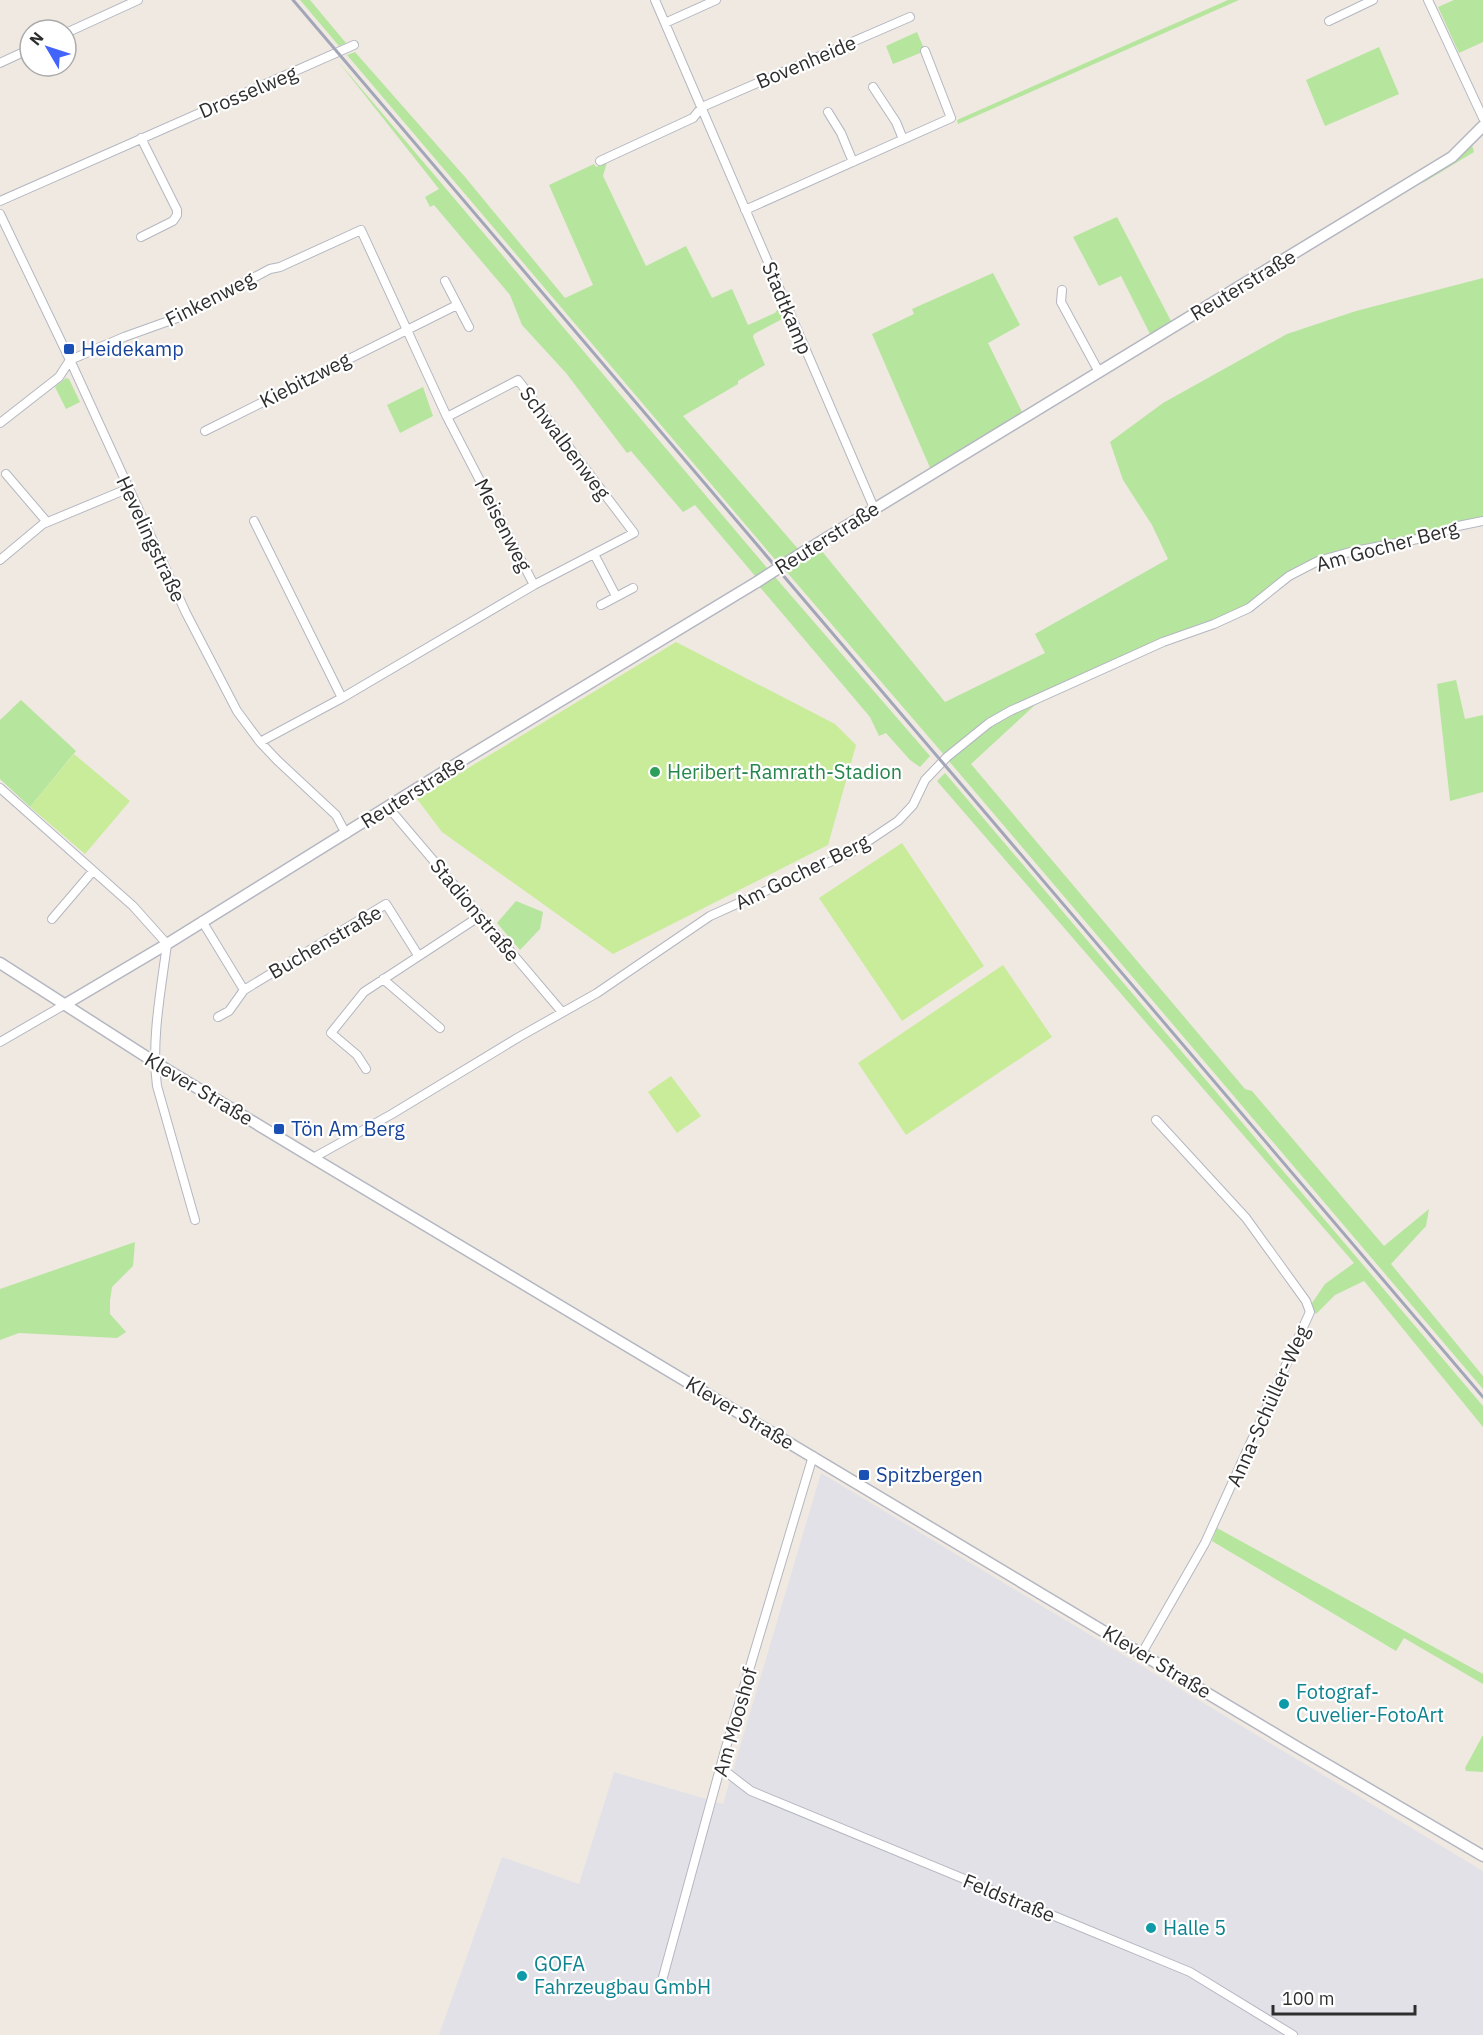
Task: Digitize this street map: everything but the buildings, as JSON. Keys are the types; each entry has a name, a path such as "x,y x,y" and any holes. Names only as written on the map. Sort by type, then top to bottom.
{"street":[{"path":"78,28 138,0"},
{"name":"Stadtkamp","path":"655,0 874,508"},
{"path":"665,23 716,0"},
{"path":"1329,21 1373,0"},
{"path":"1428,0 1483,118"},
{"name":"Bovenheide","path":"702,107 910,17"},
{"name":"Drosselweg","path":"0,201 354,45"},
{"path":"745,210 951,118 925,51"},
{"path":"0,63 18,55"},
{"path":"873,87 896,122 903,139"},
{"path":"600,161 693,118 702,107"},
{"path":"828,112 841,133 853,162"},
{"name":"Reuterstraße","path":"0,1042 167,944 874,508 1452,157 1483,126"},
{"path":"141,138 177,210 177,215 173,221 141,237"},
{"name":"Hevelingstraße","path":"0,214 186,613 237,711 260,742 336,815 346,834"},
{"name":"Meisenweg","path":"260,742 342,698 534,585 447,417 405,330 362,230 348,236"},
{"name":"Finkenweg","path":"70,360 177,318 270,269 280,267 348,236"},
{"path":"445,281 469,327"},
{"path":"1062,290 1061,302 1099,372"},
{"path":"405,330 457,305"},
{"name":"Kiebitzweg","path":"205,431 405,330"},
{"path":"0,423 59,377 70,360"},
{"name":"Schwalbenweg","path":"447,417 518,380 634,533 534,585"},
{"path":"6,474 47,522"},
{"path":"0,560 47,522 127,489"},
{"path":"254,520 342,698"},
{"name":"Am Gocher Berg","path":"312,1158 325,1153 597,993 710,916 852,852 898,821 913,806 926,780 948,757 990,723 1010,711 1163,642 1250,608 1289,576 1318,561 1350,552 1432,536 1458,526 1483,521"},
{"path":"594,554 616,596"},
{"path":"601,605 633,588"},
{"path":"0,788 133,906 167,944 155,1049 157,1086 195,1220"},
{"name":"Stadionstraße","path":"388,807 562,1012"},
{"path":"52,919 93,871"},
{"name":"Buchenstraße","path":"218,1017 229,1011 244,990 386,904 418,955"},
{"path":"366,1069 357,1055 331,1033 364,992 480,916"},
{"path":"202,921 244,990"},
{"name":"Klever Straße","path":"0,963 59,1007 1483,1856"},
{"path":"383,979 440,1028"},
{"name":"Anna-Schüller-Weg","path":"1142,1653 1205,1543 1310,1312 1306,1301 1246,1218 1156,1120"},
{"name":"Am Mooshof","path":"660,1988 721,1768 813,1456"},
{"name":"Feldstraße","path":"721,1768 751,1791 1190,1972 1282,2032 1293,2035"}],"shaded area":[{"path":"821,1473 1483,1871 1483,2035 439,2035 502,1857 579,1884 614,1772 723,1804"}],"green space":[{"path":"300,0 310,0 346,43 339,46"},
{"path":"1228,0 1239,0 958,124 957,120"},
{"path":"1454,0 1483,0 1483,42 1459,53 1438,7"},
{"path":"917,32 925,51 893,64 886,46"},
{"path":"1379,47 1399,94 1325,126 1306,80"},
{"path":"355,52 465,177 565,298 593,285 549,185 594,164 596,167 607,162 603,176 646,266 686,246 712,298 732,289 748,325 775,313 779,307 784,318 754,334 753,337 765,365 738,381 738,384 683,416 799,550 778,563 347,55"},
{"path":"337,60 768,569 756,577 695,505 683,512 631,451 627,453 566,373 522,325 510,295 434,205 430,207 425,197 439,189"},
{"path":"1472,145 1474,152 1421,184"},
{"path":"1117,217 1172,323 1151,336 1121,276 1099,286 1073,237"},
{"path":"993,273 1020,325 988,343 1023,414 931,470 872,334 914,314 912,309"},
{"path":"1483,278 1483,516 1453,524 1433,534 1316,559 1248,606 1217,621 1163,640 1087,672 1001,713 945,756 785,570 821,550 945,702 1045,653 1035,634 1168,559 1152,525 1123,480 1110,442 1163,403 1287,334 1356,311"},
{"path":"66,378 69,379 80,402 66,409 55,387"},
{"path":"423,387 433,416 400,433 387,405"},
{"path":"775,577 930,756 920,767 910,760 886,733 879,736 870,717 759,586"},
{"name":"Heribert-Ramrath-Stadion","path":"676,642 835,724 856,745 828,845 613,954 442,832 417,799"},
{"path":"1089,676 1035,705 971,764 1245,1089 1252,1091 1384,1246 1429,1209 1426,1226 1391,1264 1483,1376 1483,1389 948,760 1004,717"},
{"path":"1456,680 1465,719 1483,715 1483,792 1450,801 1437,684"},
{"path":"21,700 76,751 30,807 0,779 0,720"},
{"path":"74,754 130,801 85,854 30,807"},
{"path":"945,773 1483,1406 1483,1427 1364,1281 1335,1295 1316,1314 1310,1306 1325,1284 1354,1263 937,781"},
{"path":"902,843 984,966 902,1021 819,898"},
{"path":"516,901 543,912 540,929 520,950 497,923"},
{"path":"1003,965 1052,1037 906,1135 858,1063"},
{"path":"671,1076 701,1116 677,1133 648,1092"},
{"path":"135,1242 133,1266 112,1287 110,1301 110,1314 126,1332 117,1338 19,1333 0,1340 0,1289"},
{"path":"1217,1528 1483,1674 1483,1684 1404,1638 1396,1651 1212,1541"},
{"path":"1483,1735 1483,1772 1466,1771 1465,1768"}],"railway":[{"path":"293,0 1483,1397"}],"place":[{"name":"Heidekamp","path":"69,349"},
{"name":"Heribert-Ramrath-Stadion","path":"655,772"},
{"name":"Tön Am Berg","path":"279,1129"},
{"name":"Spitzbergen","path":"864,1475"},
{"name":"Fotograf- Cuvelier-FotoArt","path":"1284,1704"},
{"name":"Halle 5","path":"1151,1928"},
{"name":"GOFA Fahrzeugbau GmbH","path":"522,1976"}]}
